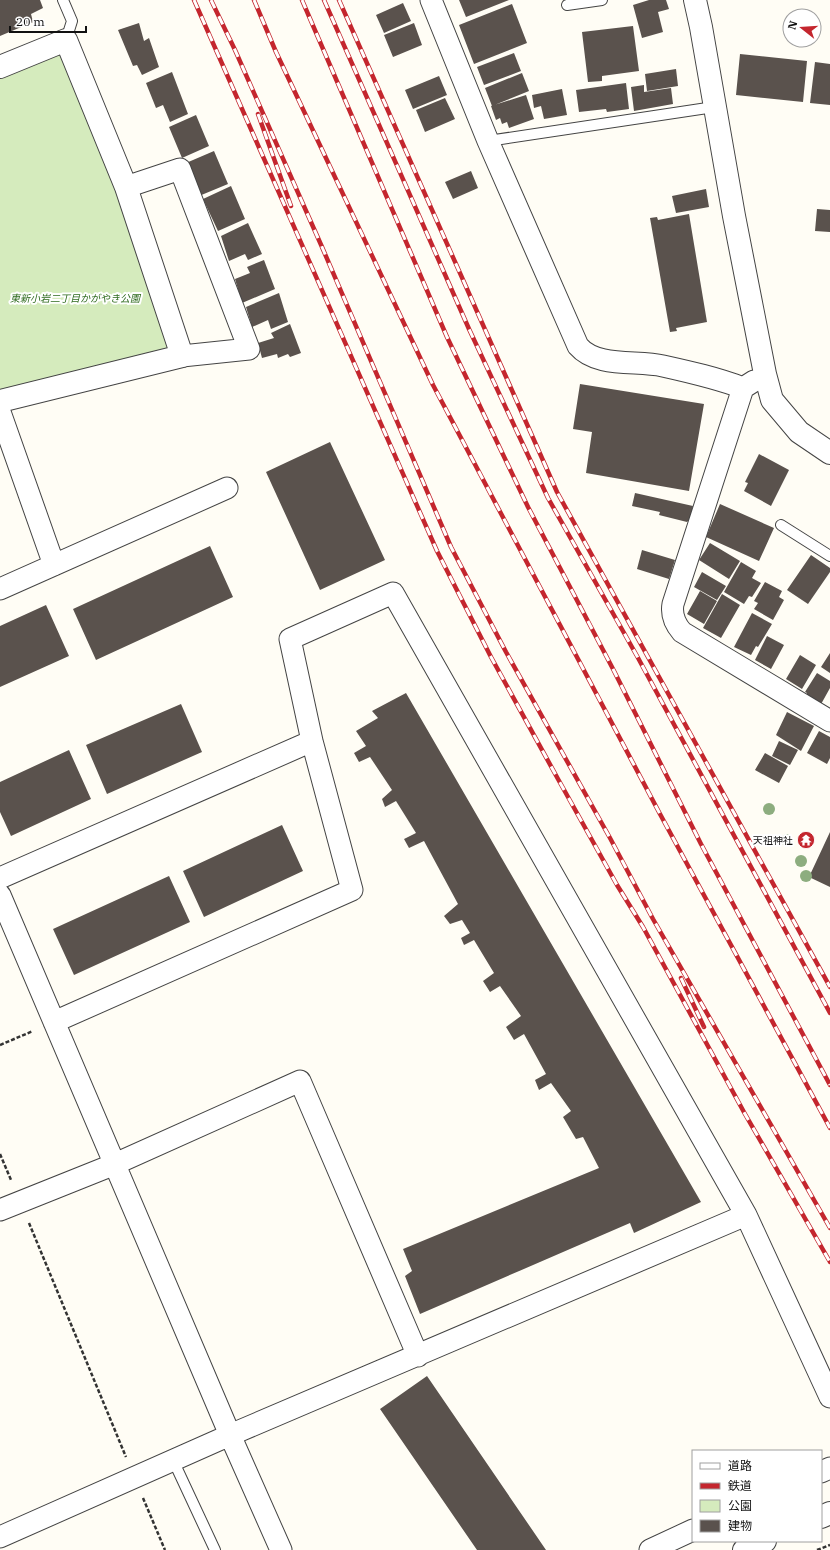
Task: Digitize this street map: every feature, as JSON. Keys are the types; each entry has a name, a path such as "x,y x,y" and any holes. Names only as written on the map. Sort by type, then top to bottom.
{"street":[{"path":"430,0 488,141 571,333 583,352 596,358 661,366 743,388"},
{"path":"695,0 764,374 772,400 799,432 830,453"},
{"path":"0,67 66,40 126,187 182,356"},
{"path":"0,401 182,356 249,349 180,169 126,187"},
{"path":"764,374 743,388 673,604 674,618 682,632 830,721"},
{"path":"0,412 54,565"},
{"path":"0,589 227,488"},
{"path":"54,1022 352,890 312,741 290,639 393,593 746,1215 830,1398"},
{"path":"0,878 312,741"},
{"path":"0,895 230,1435 281,1550"},
{"path":"0,1210 115,1164 300,1081 418,1356"},
{"path":"0,1537 230,1435 746,1215"},
{"path":"650,1550 692,1530"},
{"path":"744,1550 763,1542"}],"lane":[{"path":"63,0 72,21 66,40"},
{"path":"568,5 602,0"},
{"path":"488,141 714,107"},
{"path":"781,525 830,556"},
{"path":"173,1460 215,1550"}],"path":[{"path":"0,1045 54,1022"},
{"path":"0,1154 165,1550"},
{"path":"817,1550 830,1545"}],"green space":[{"name":"東新小岩二丁目かがやき公園","path":"62,46 174,351 0,394 0,72"}],"building":[{"path":"0,0 40,0 43,8 31,14 33,22 0,36"},
{"path":"459,0 509,0 466,17"},
{"path":"649,0 666,0 669,9 658,12 663,32 642,38 633,5"},
{"path":"403,3 411,21 384,33 376,15"},
{"path":"512,4 527,43 474,64 459,25"},
{"path":"139,23 144,41 149,38 159,67 142,75 137,65 133,66 118,30"},
{"path":"414,23 422,45 393,57 384,35"},
{"path":"633,26 639,71 602,76 602,81 588,82 582,32"},
{"path":"514,53 521,71 484,85 477,67"},
{"path":"740,54 807,61 803,102 736,95"},
{"path":"815,62 830,64 830,105 810,103"},
{"path":"676,69 678,86 647,91 645,74"},
{"path":"172,72 188,114 170,122 163,105 156,108 146,83"},
{"path":"522,73 529,91 492,106 485,88"},
{"path":"439,76 447,95 413,109 405,90"},
{"path":"626,83 629,109 607,112 606,109 579,112 576,90"},
{"path":"644,85 644,92 671,88 673,104 634,111 631,87"},
{"path":"562,89 567,115 544,119 541,106 534,108 532,95"},
{"path":"526,95 534,119 509,128 507,122 502,124 500,118 496,120 491,106"},
{"path":"445,98 455,119 425,132 416,110"},
{"path":"196,115 209,146 182,158 169,127"},
{"path":"214,151 228,184 199,196 186,163"},
{"path":"471,171 478,188 453,199 445,182"},
{"path":"231,186 245,219 218,231 203,199"},
{"path":"706,189 709,207 676,213 672,196"},
{"path":"817,209 830,210 830,232 815,231"},
{"path":"689,214 707,322 676,328 677,331 670,332 650,218 657,217 658,220"},
{"path":"248,223 262,254 248,260 245,254 229,261 221,236"},
{"path":"264,260 275,289 242,303 235,279 250,273 247,267"},
{"path":"279,293 288,322 271,329 268,320 252,327 246,307"},
{"path":"290,324 301,353 290,357 288,354 278,358 277,354 262,358 258,343 274,338 271,333"},
{"path":"580,384 704,404 689,491 586,473 592,432 573,429"},
{"path":"330,442 385,560 320,590 266,472"},
{"path":"759,454 789,470 771,506 744,491 748,483 745,482"},
{"path":"635,493 693,506 690,519 687,522 659,515 660,512 632,506"},
{"path":"720,504 774,528 759,561 706,537"},
{"path":"710,543 740,561 729,579 699,560"},
{"path":"210,546 233,597 96,660 73,609"},
{"path":"642,550 675,560 669,579 637,569"},
{"path":"811,555 830,568 830,572 808,604 787,590"},
{"path":"741,562 756,571 752,578 761,583 752,597 749,596 744,604 724,592"},
{"path":"702,572 726,586 717,600 694,587"},
{"path":"765,582 782,591 779,597 784,600 773,620 754,609 758,603 754,601"},
{"path":"700,591 717,601 704,624 687,614"},
{"path":"722,594 740,605 721,638 703,628"},
{"path":"46,605 69,656 0,687 0,626"},
{"path":"752,613 772,624 758,647 756,646 751,655 734,647"},
{"path":"767,636 784,645 771,669 755,660"},
{"path":"830,653 830,673 821,667"},
{"path":"800,655 816,665 802,689 786,679"},
{"path":"817,673 830,681 830,688 820,706 805,697 807,693 805,692"},
{"path":"406,693 701,1202 634,1233 630,1223 420,1314 405,1276 412,1271 403,1249 599,1168 583,1137 576,1139 563,1117 571,1111 551,1083 539,1090 535,1080 546,1074 524,1034 514,1040 506,1027 521,1016 500,986 490,992 483,981 494,973 474,940 464,945 461,938 470,933 462,920 450,924 444,916 458,904 424,841 409,848 404,839 416,833 396,801 385,807 382,799 392,790 370,757 359,762 354,753 366,746 356,731 378,718 372,711"},
{"path":"181,704 202,752 107,794 86,745"},
{"path":"787,712 814,726 801,751 776,735"},
{"path":"819,731 830,737 830,758 827,764 807,753"},
{"path":"779,741 798,750 790,765 772,756"},
{"path":"69,750 91,799 11,836 0,812 0,782"},
{"path":"765,753 788,766 779,783 755,770"},
{"path":"282,825 303,871 204,917 183,871"},
{"path":"830,832 830,887 809,877"},
{"path":"169,876 190,922 74,975 53,929"},
{"path":"427,1376 546,1550 477,1550 380,1409"}],"railway":[{"path":"194,0 437,551 491,657 558,779 617,885 643,927 745,1114 830,1262"},
{"path":"211,0 235,50 322,247 451,547 506,652 610,838 653,919 830,1228"},
{"path":"254,0 276,52 433,385 660,814 830,1128"},
{"path":"302,0 447,337 528,507 613,669 701,844 830,1085"},
{"path":"324,0 469,329 548,498 637,656 830,1013"},
{"path":"339,0 557,492 830,987"},
{"path":"258,114 291,206"},
{"path":"681,978 704,1027"}],"place":[{"name":"天祖神社","path":"806,840"}]}
